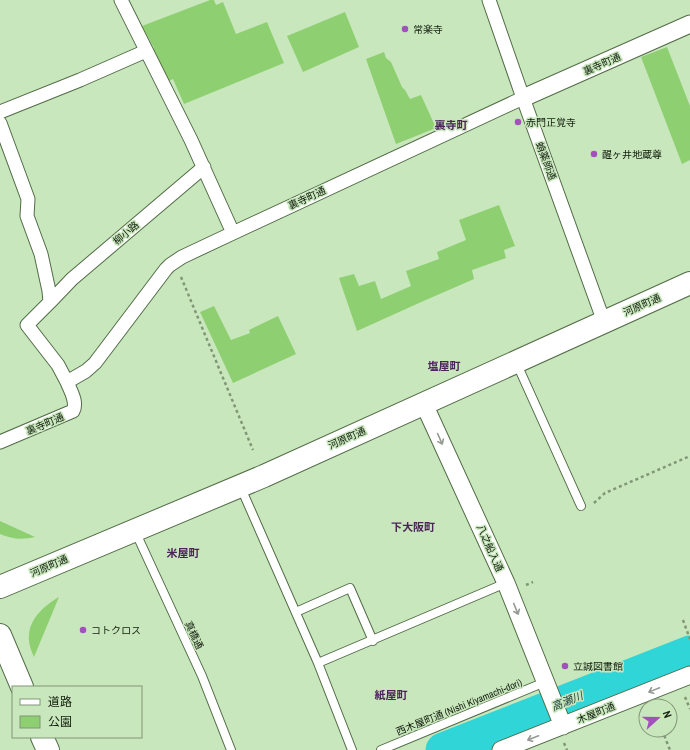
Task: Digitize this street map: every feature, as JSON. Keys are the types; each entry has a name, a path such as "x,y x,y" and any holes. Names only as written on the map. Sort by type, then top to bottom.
{"main road":[{"name":"河原町通","path":"0,587 240,486 424,404 690,282"},
{"path":"0,635 22,686"},
{"path":"42,738 48,750"}],"street":[{"path":"121,0 204,167 233,232"},
{"name":"蛸薬師通","path":"489,0 604,322"},
{"name":"裏寺町通","path":"0,442 73,411 75,408 75,402 67,382 86,371 95,363 166,269 174,262 233,232 523,98 690,24"},
{"path":"0,112 80,80 146,51"},
{"path":"0,123 28,199 27,216 41,254 50,302"},
{"name":"柳小路","path":"67,382 58,365 26,325 72,279 204,167"},
{"name":"八之船入通","path":"424,404 506,583 560,720"},
{"name":"木屋町通","path":"501,750 560,720 690,675"}],"lane":[{"path":"516,362 581,506"},
{"path":"240,486 296,612 352,750"},
{"name":"真橋通","path":"135,530 202,676 231,750"},
{"path":"318,664 506,583"},
{"path":"296,612 350,588 373,641"},
{"name":"西木屋町通 (Nishi Kiyamachi-dori)","path":"381,750 548,689"}],"path":[{"path":"174,262 253,450"},
{"path":"581,506 596,502 605,493 690,456"},
{"path":"683,620 690,639"},
{"path":"683,692 690,709"},
{"path":"665,738 670,750"}],"green space":[{"path":"210,0 214,0 216,5 223,2 236,34 267,22 284,63 184,104 173,79 167,82 152,53 154,48 142,26"},
{"path":"345,12 359,47 303,72 287,36"},
{"path":"667,47 690,106 690,160 682,164 641,57"},
{"path":"384,52 386,58 391,62 402,87 410,99 421,95 436,128 396,144 366,59"},
{"path":"499,205 515,246 504,250 506,258 472,270 474,279 357,331 339,278 354,274 359,286 375,281 381,299 411,286 406,271 439,259 437,252 466,240 459,220"},
{"path":"214,306 231,340 250,333 249,330 278,316 296,354 233,383 200,312"},
{"path":"0,521 35,537 17,538 0,534"},
{"path":"59,597 34,657 29,641 32,623 44,608"}],"waterway":[{"name":"高瀬川","path":"443,750 690,653"}],"place":[{"name":"常楽寺","path":"405,29"},
{"name":"赤門正覚寺","path":"518,122"},
{"name":"醒ヶ井地蔵尊","path":"594,154"},
{"name":"コトクロス","path":"83,630"},
{"name":"立誠図書館","path":"565,666"}],"district":[{"name":"裏寺町","path":"451,125"},
{"name":"塩屋町","path":"444,366"},
{"name":"下大阪町","path":"413,527"},
{"name":"米屋町","path":"183,553"},
{"name":"紙屋町","path":"391,695"}]}
